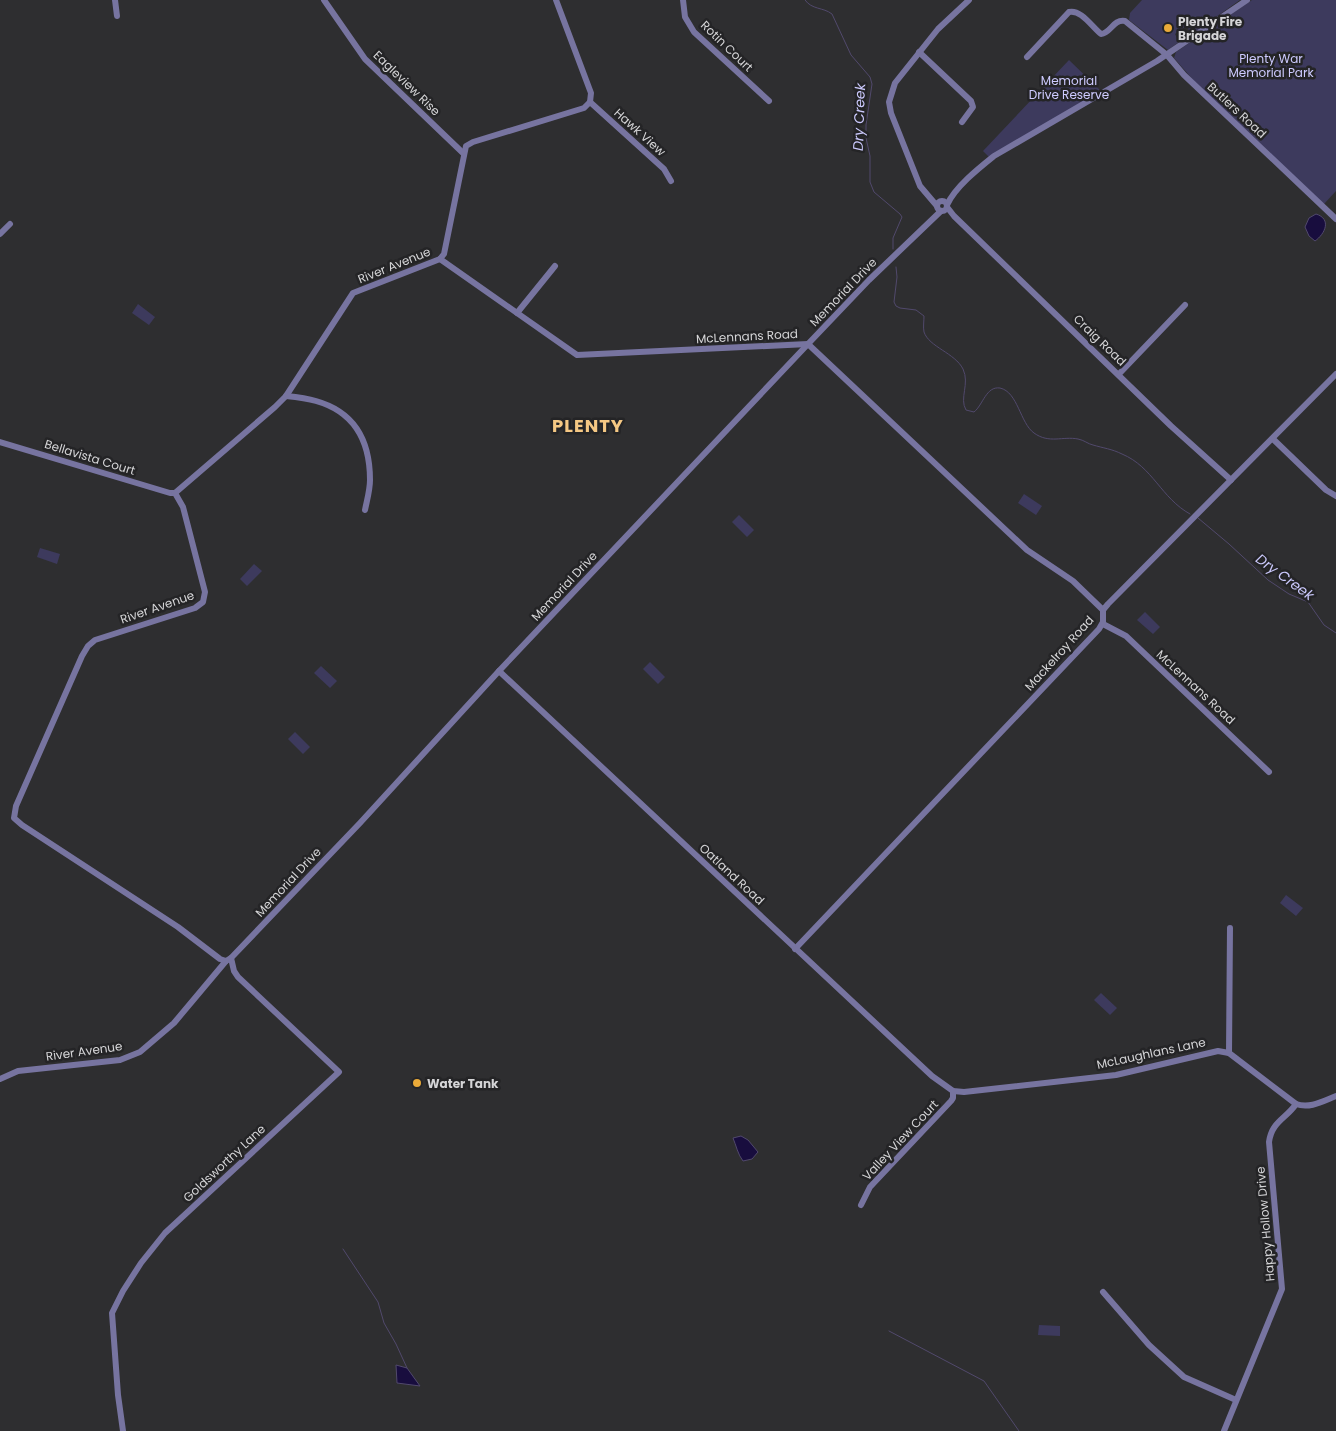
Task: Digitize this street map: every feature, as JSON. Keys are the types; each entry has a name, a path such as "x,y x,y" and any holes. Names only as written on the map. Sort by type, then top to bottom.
{"street":[{"path":"115,0 117,16"},
{"name":"Eagleview Rise","path":"324,0 365,59 464,153"},
{"path":"464,153 466,146 473,142 584,108 590,102 591,94 556,0"},
{"name":"Rotin Court","path":"682,0 685,18 694,32 769,102"},
{"path":"962,122 973,107 971,101 920,52 943,24 969,0"},
{"name":"Memorial Drive","path":"229,960 347,836 498,671 869,280 975,172 994,156 1167,55 1247,0"},
{"name":"Butlers Road","path":"1027,57 1069,12 1078,13 1103,34 1122,20 1167,55 1184,75 1336,219"},
{"name":"Craig Road","path":"920,52 894,83 889,102 891,113 918,182 923,190 954,216 1171,426 1231,480"},
{"name":"Hawk View","path":"590,102 664,170 671,181"},
{"name":"River Avenue","path":"0,1078 18,1071 120,1060 140,1052 174,1023 229,960 216,957 178,927 22,825 14,818 16,806 78,664 88,646 95,640 195,608 203,602 204,592 183,507 174,493 286,396 353,294 440,259 444,254 464,153"},
{"path":"0,234 10,224"},
{"name":"McLennans Road","path":"440,259 577,355 808,344 1027,550 1073,582 1103,610"},
{"path":"517,313 555,266"},
{"path":"1119,374 1186,305"},
{"name":"Mackelroy Road","path":"795,949 1103,624 1103,610 1336,374"},
{"path":"286,396 316,401 332,407 344,414 355,426 364,439 368,457 370,482 365,510"},
{"path":"1272,439 1326,490 1336,496"},
{"name":"Bellavista Court","path":"0,442 174,493"},
{"name":"McLennans Road","path":"1103,624 1126,636 1269,772"},
{"name":"Oatland Road","path":"498,671 932,1076 953,1091"},
{"path":"1230,928 1228,1053 1296,1104 1304,1106 1316,1104 1336,1096"},
{"name":"Goldsworthy Lane","path":"123,1431 118,1395 112,1313 123,1291 141,1263 165,1232 339,1072 238,977 229,960"},
{"name":"McLaughlans Lane","path":"953,1091 964,1092 1116,1075 1212,1052 1228,1053"},
{"name":"Valley View Court","path":"861,1205 870,1187 951,1101 953,1091"},
{"name":"Happy Hollow Drive","path":"1224,1431 1282,1289 1269,1142 1273,1127 1296,1104"},
{"path":"1103,1292 1149,1345 1184,1377 1236,1400"}],"green space":[{"path":"1142,0 1240,0 1192,34 1186,26 1175,34 1179,42 1168,50 1129,20 1130,13"},
{"name":"Plenty War Memorial Park","path":"1252,0 1336,0 1336,191 1324,204 1195,82 1174,58 1176,52"},
{"name":"Memorial Drive Reserve","path":"1069,60 1101,91 989,157 983,151"},
{"path":"138,304 155,317 149,325 132,313"},
{"path":"1024,494 1042,506 1036,515 1018,503"},
{"path":"739,515 754,530 747,537 732,522"},
{"path":"40,548 60,554 57,564 37,557"},
{"path":"254,564 262,571 247,586 240,579"},
{"path":"1145,612 1160,627 1153,634 1137,620"},
{"path":"650,662 665,677 658,684 643,669"},
{"path":"321,666 337,681 330,688 314,673"},
{"path":"295,732 310,747 303,754 288,739"},
{"path":"1286,895 1303,908 1296,916 1280,903"},
{"path":"1101,993 1117,1008 1110,1015 1094,1000"},
{"path":"1039,1325 1060,1326 1060,1336 1038,1335"}],"shaded area":[{"path":"1316,214 1324,219 1325,227 1322,235 1315,241 1309,236 1305,227 1309,218"},
{"path":"741,1136 748,1140 758,1152 752,1159 743,1161 740,1156 733,1138"},
{"path":"396,1365 407,1368 420,1386 397,1383"}],"waterway":[{"name":"Dry Creek","path":"805,0 814,7 832,14 851,55 870,77 872,84 866,125 866,138 870,156 870,182 874,192 902,217 893,238 893,249"},
{"name":"Dry Creek","path":"896,267 897,277 894,302 900,308 916,310 924,316 924,332 927,337 959,363 965,375 964,405 966,410 974,412 991,390 1000,388 1011,395 1025,422 1034,433 1051,439 1072,438 1122,454 1142,467 1172,500 1190,514"},
{"name":"Dry Creek","path":"1198,518 1268,580 1289,594 1308,602 1324,625 1336,633"},
{"path":"343,1249 378,1302 384,1323 407,1368"},
{"path":"889,1331 984,1381 1019,1431"}],"place":[{"name":"Plenty Fire Brigade","path":"1168,28"},
{"name":"Water Tank","path":"417,1083"}],"district":[{"name":"PLENTY","path":"588,425"}]}
